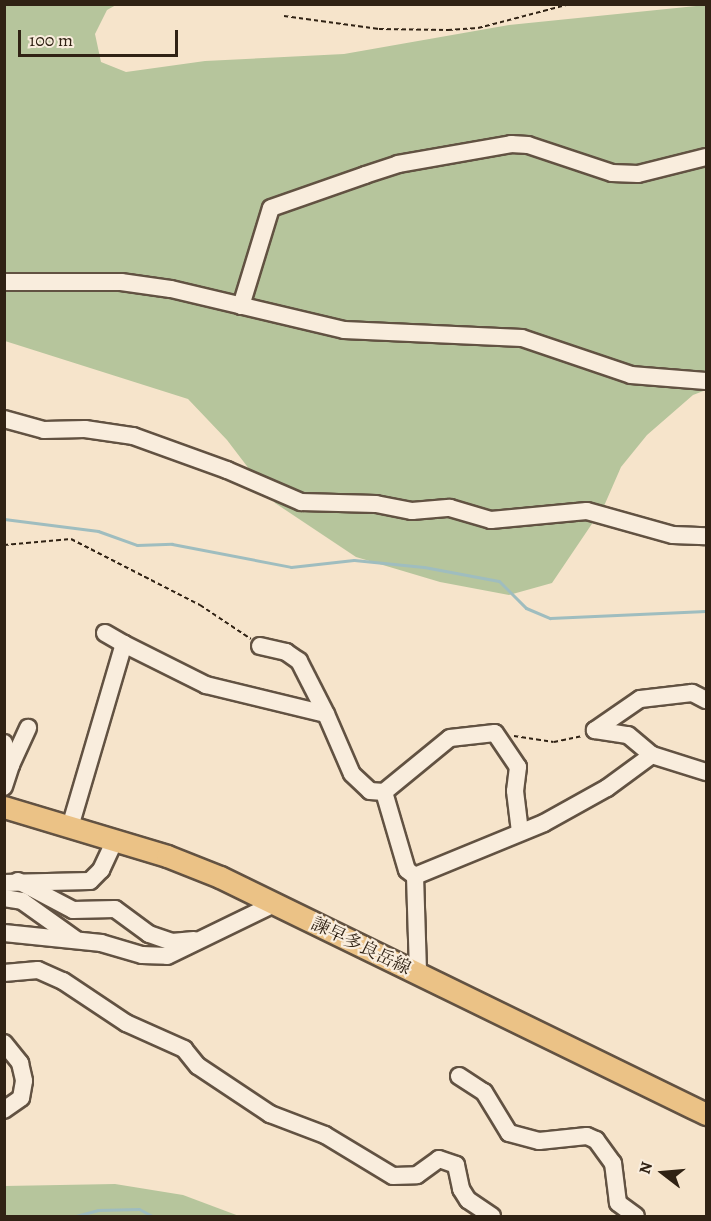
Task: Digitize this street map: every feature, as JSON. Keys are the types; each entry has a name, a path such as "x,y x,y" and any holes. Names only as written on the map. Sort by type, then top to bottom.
{"main road":[{"name":"諫早多良岳線","path":"4,807 167,856 274,904 706,1113"}],"street":[{"path":"241,306 271,208 398,164 511,144 528,145 612,173 638,174 706,157"},
{"path":"4,282 122,282 171,289 344,330 522,338 631,375 706,381"},
{"path":"4,419 44,430 85,429 133,436 301,502 376,504 412,511 450,508 491,520 587,511 673,535 706,536"},
{"path":"105,633 206,685 326,714"},
{"path":"70,827 124,644"},
{"path":"260,646 286,652 299,661 361,787 384,792"},
{"path":"596,729 640,699 692,693 706,700"},
{"path":"4,787 11,765 28,728"},
{"path":"596,729 628,735 652,755 706,772"},
{"path":"384,792 450,738 495,733 518,767 515,791 520,832"},
{"path":"4,743 11,765"},
{"path":"415,876 520,832 607,788 652,755"},
{"path":"384,792 407,870 415,876"},
{"path":"11,882 72,884 90,881 101,870 115,840"},
{"path":"415,876 418,974"},
{"path":"11,882 73,910 123,912 135,925 172,942 209,938"},
{"path":"4,898 22,902 77,941"},
{"path":"4,933 77,941 142,955 166,956 209,938 274,904"},
{"path":"4,973 38,970 63,981 126,1023 184,1049 198,1066 270,1114 325,1134 393,1176 417,1175 439,1159 456,1165 461,1189 468,1200 492,1216"},
{"path":"4,1043 20,1063 24,1081 21,1098 4,1110"},
{"path":"459,1076 484,1092 509,1132 539,1141 587,1136 596,1140 613,1163 618,1203 636,1216"}],"path":[{"path":"284,16 379,29 448,30 478,28 570,4"},
{"path":"4,545 71,538 92,546 208,610 260,646"},
{"path":"495,733 555,742 596,729"}],"green space":[{"path":"5,5 116,5 107,10 95,34 101,62 126,72 205,61 344,54 509,25 706,5 706,390 693,395 647,435 621,467 604,506 552,583 509,595 440,582 356,557 275,503 227,440 188,399 5,341"},
{"path":"115,1184 183,1195 239,1216 5,1216 5,1186"}],"waterway":[{"path":"4,519 98,531 137,545 172,544 291,567 354,560 424,567 499,581 526,608 550,618 706,611"},
{"path":"76,1216 98,1210 139,1209 152,1216"}]}
